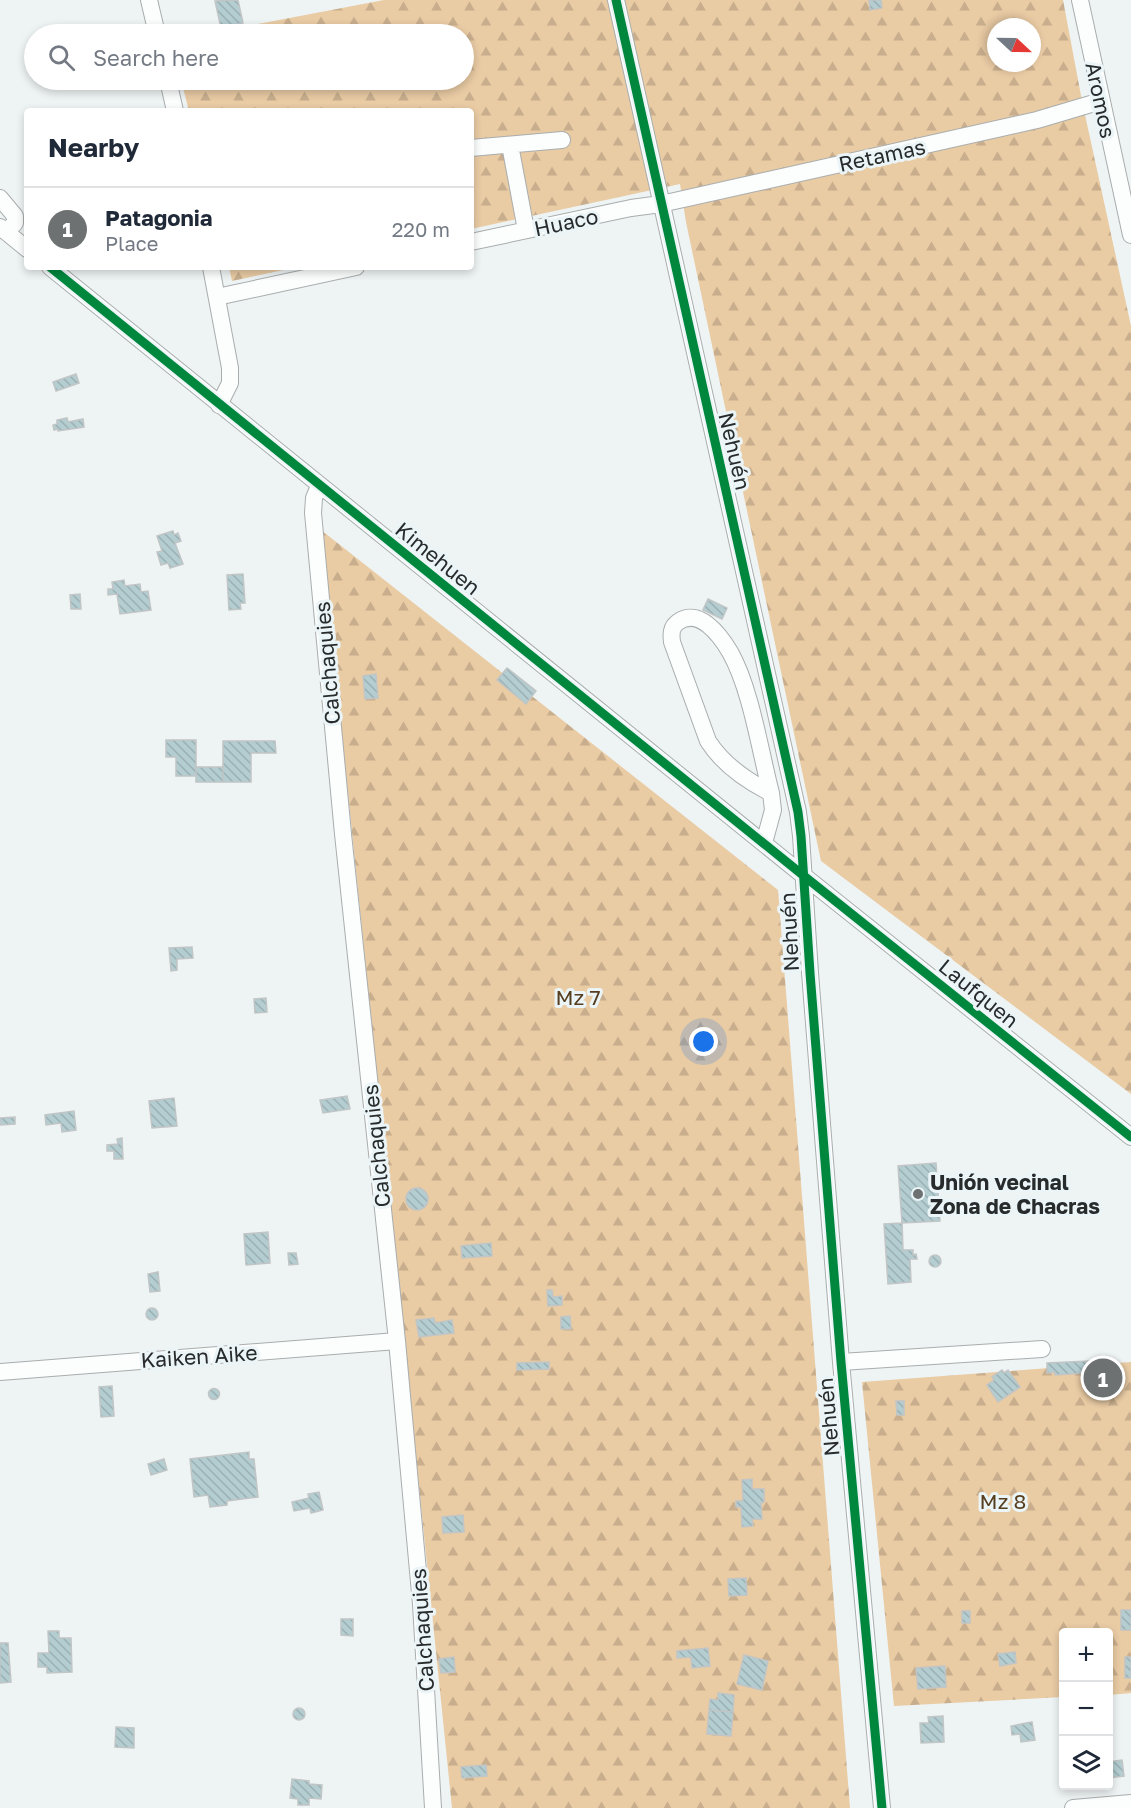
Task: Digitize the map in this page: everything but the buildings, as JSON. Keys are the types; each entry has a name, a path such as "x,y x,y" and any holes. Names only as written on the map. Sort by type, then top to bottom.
{"street":[{"path":"150,0 155,24"},
{"name":"Nehuén","path":"616,0 798,812 841,1362 882,1808"},
{"name":"Aromos","path":"1080,0 1131,235"},
{"path":"170,90 174,108"},
{"name":"Retamas","path":"661,204 1037,120 1101,101"},
{"path":"474,148 562,140"},
{"path":"510,145 526,230"},
{"path":"0,198 15,216 15,223 3,230 24,247"},
{"name":"Huaco","path":"474,241 631,208 661,204"},
{"name":"Kimehuen","path":"54,270 804,876"},
{"path":"212,270 230,368 230,383 219,405"},
{"path":"218,297 342,270"},
{"name":"Calchaquies","path":"319,486 314,498 314,525 344,845 397,1341 421,1604 433,1808"},
{"path":"764,843 773,810 771,793 743,684 730,653 707,624 693,616 686,617 674,625 671,634 672,642 708,741 716,754 755,785 771,793"},
{"name":"Laufquen","path":"804,876 1131,1137"},
{"name":"Kaiken Aike","path":"0,1372 397,1341"},
{"path":"841,1362 1042,1349"},
{"path":"1073,1808 1131,1803"}],"green space":[{"path":"384,0 1063,0 1082,101 1131,326 1131,1094 821,861 686,222 680,184 474,228 474,108 188,108 184,90 474,90 474,24 258,24"},
{"path":"230,270 283,270 232,281"},
{"name":"Mz 7","path":"321,530 778,890 850,1808 452,1808"},
{"name":"Mz 8","path":"1131,1362 1131,1693 1113,1695 1113,1628 1059,1628 1059,1697 894,1706 862,1382"}],"cycle path":[{"path":"616,0 798,812 841,1362 882,1808"},
{"path":"54,270 1131,1137"}],"place":[{"name":"Unión vecinal Zona de Chacras","path":"918,1194"},
{"name":"Patagonia","path":"1103,1378"}]}
